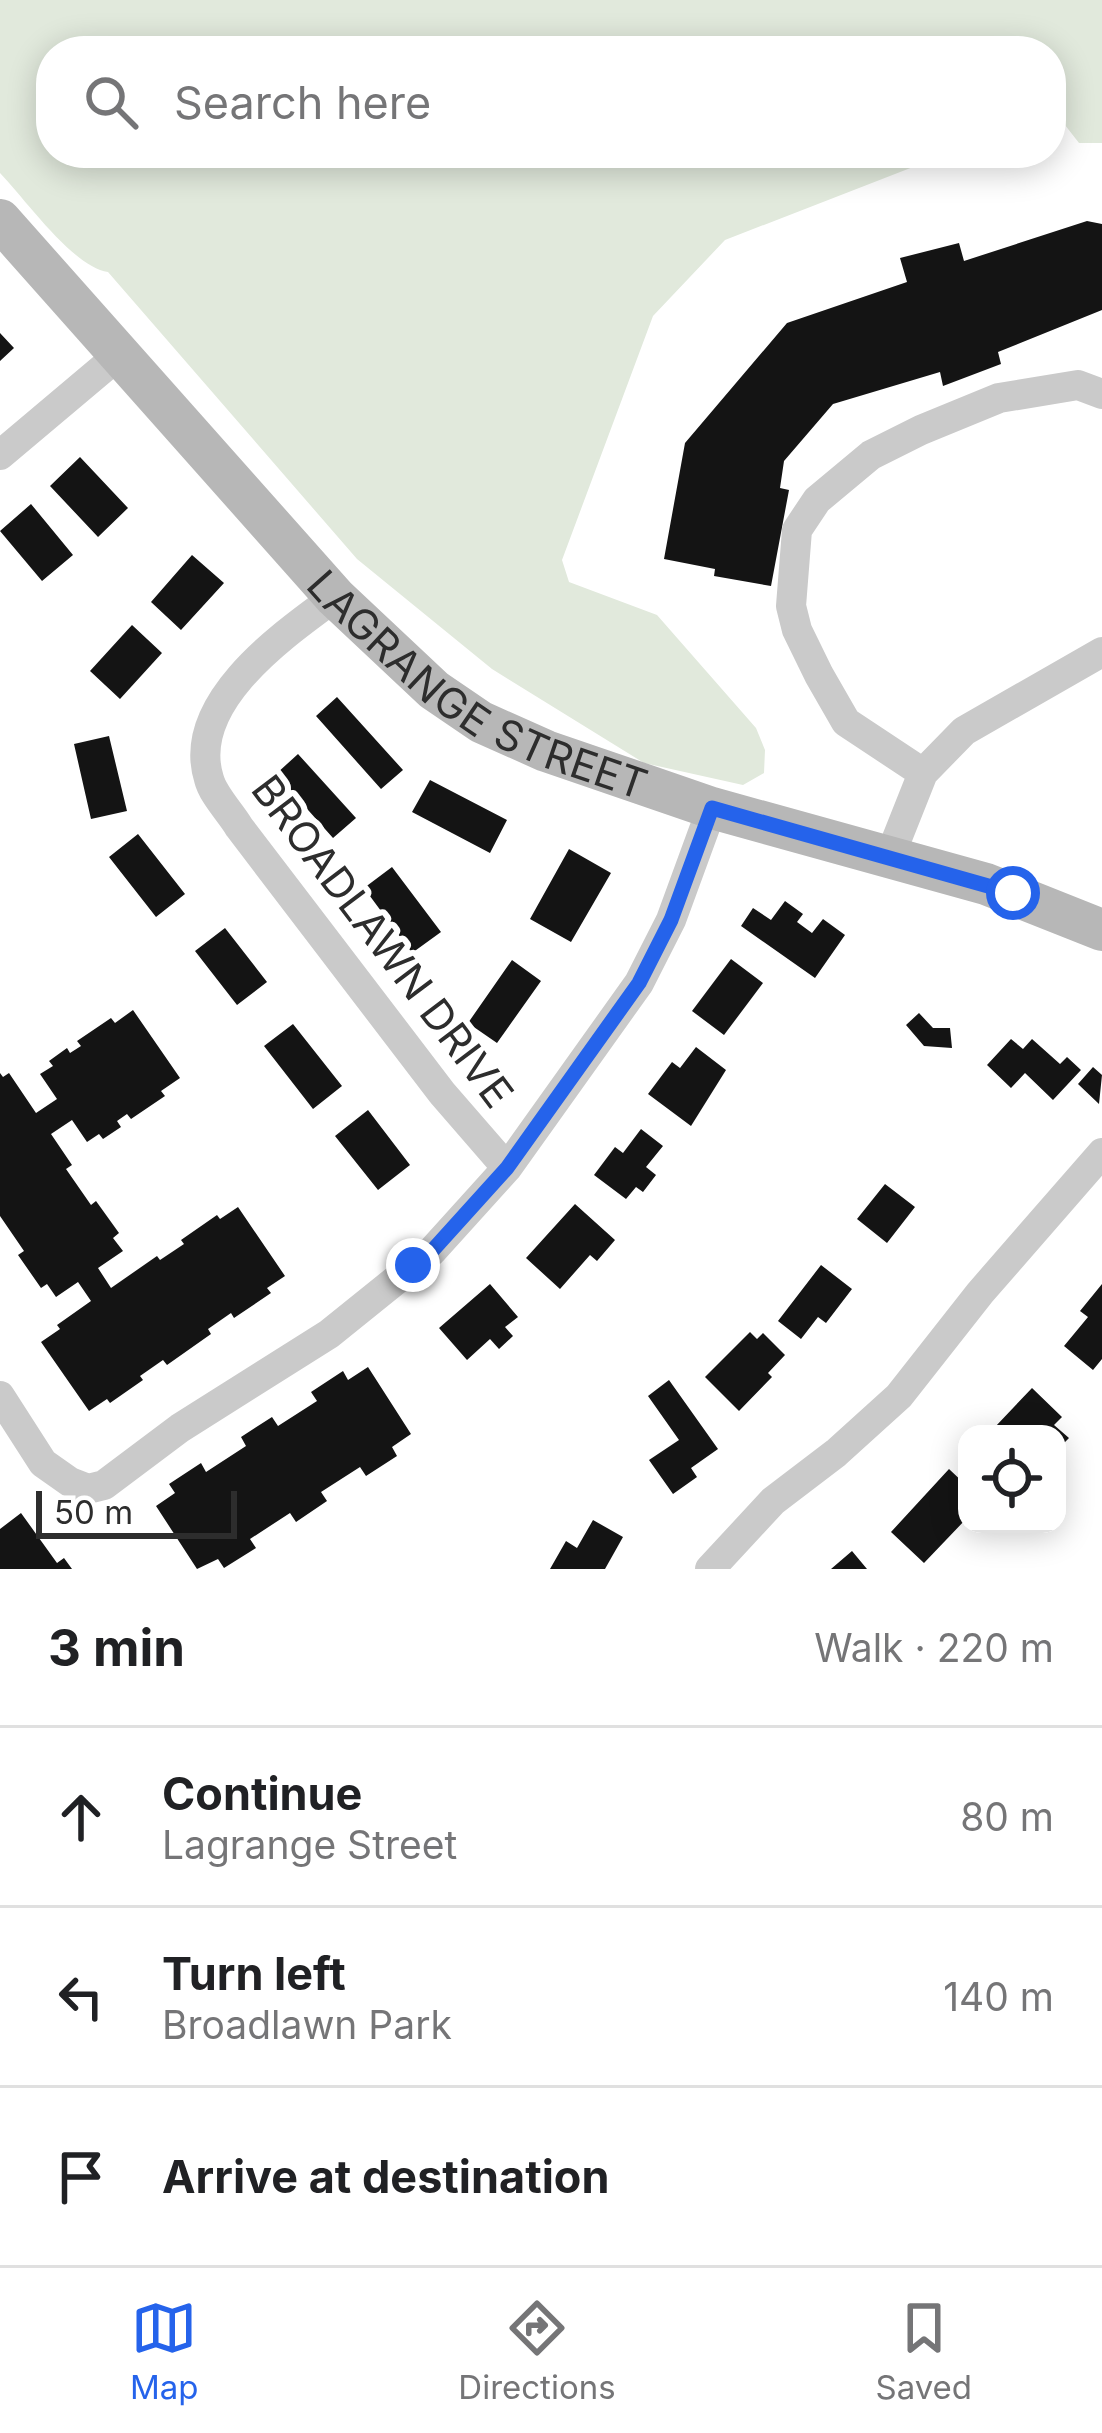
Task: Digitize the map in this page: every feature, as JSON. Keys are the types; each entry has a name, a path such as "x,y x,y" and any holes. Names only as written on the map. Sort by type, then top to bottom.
{"main road":[{"name":"LAGRANGE STREET","path":"0,220 335,597 434,690 482,722 546,751 712,808 986,884 1102,930"}],"street":[{"path":"0,455 120,354"},
{"path":"923,773 847,722 819,675 791,606 797,530 817,500 871,455 999,398 1078,385 1102,394"},
{"name":"BROADLAWN DRIVE","path":"335,597 280,638 220,704 209,725 206,745 209,780 442,1093 507,1168"},
{"path":"890,856 923,773 964,731 1102,652"},
{"path":"0,1396 44,1463 88,1489 104,1485 180,1428 329,1334 432,1251 507,1168 639,983 671,920 712,808"},
{"path":"710,1569 773,1501 836,1454 899,1396 980,1293 1102,1153"}],"shaded area":[{"path":"0,0 1102,0 1102,143 1079,143 1066,126 1066,36 36,36 36,168 910,168 725,240 653,316 562,560 569,582 657,615 756,728 765,750 764,773 743,785 644,763 492,669 357,559 108,272 65,246 0,173"}],"building":[{"path":"1087,221 1102,224 1102,310 998,352 1001,364 943,386 940,372 833,404 784,461 780,488 789,490 771,586 714,576 715,569 664,559 685,443 787,323 907,282 900,258 959,243 964,261"},
{"path":"0,333 14,348 0,361"},
{"path":"80,457 128,508 98,537 50,486"},
{"path":"31,504 73,555 42,581 0,531"},
{"path":"192,555 224,583 181,630 151,602"},
{"path":"132,625 162,653 120,699 90,671"},
{"path":"337,697 403,770 381,789 316,716"},
{"path":"109,736 127,811 91,819 74,744"},
{"path":"298,754 356,818 333,838 276,774"},
{"path":"430,780 507,820 490,853 412,812"},
{"path":"138,834 185,894 156,917 109,857"},
{"path":"569,849 611,873 571,942 530,919"},
{"path":"392,867 441,932 412,953 364,888"},
{"path":"785,901 803,914 797,922 812,933 823,919 845,935 815,978 741,926 753,908 771,920"},
{"path":"225,928 267,982 237,1005 195,951"},
{"path":"731,959 763,983 724,1035 692,1011"},
{"path":"512,960 541,981 497,1043 468,1023"},
{"path":"133,1010 180,1078 161,1091 165,1096 131,1119 127,1114 117,1121 121,1127 103,1139 99,1134 87,1142 72,1120 51,1134 72,1165 66,1169 91,1205 96,1201 119,1233 113,1238 123,1251 98,1268 111,1288 157,1256 160,1260 184,1244 181,1240 217,1215 220,1219 238,1207 285,1276 267,1288 271,1293 234,1318 231,1313 208,1329 211,1334 167,1365 163,1360 110,1403 107,1399 89,1411 41,1342 91,1301 78,1282 56,1297 47,1284 41,1288 18,1255 24,1251 0,1216 0,1073 3,1077 9,1073 36,1113 57,1099 40,1074 53,1066 49,1061 67,1048 70,1053 81,1046 77,1041 111,1018 115,1023"},
{"path":"919,1013 933,1028 950,1028 952,1048 924,1046 906,1025"},
{"path":"293,1024 342,1086 313,1109 264,1046"},
{"path":"1011,1039 1023,1049 1032,1039 1060,1064 1067,1057 1081,1070 1053,1100 1025,1073 1011,1088 987,1065"},
{"path":"696,1047 726,1070 691,1126 648,1094 672,1062 680,1068"},
{"path":"1093,1067 1102,1075 1099,1104 1078,1084"},
{"path":"368,1110 410,1165 378,1190 335,1136"},
{"path":"641,1129 663,1146 646,1167 656,1175 643,1192 636,1187 626,1199 594,1175 615,1147 623,1153"},
{"path":"885,1184 915,1207 887,1243 857,1219"},
{"path":"575,1204 615,1240 597,1261 590,1255 560,1289 526,1258"},
{"path":"821,1265 852,1289 826,1323 818,1317 801,1339 778,1321"},
{"path":"490,1284 518,1317 505,1327 513,1336 499,1349 490,1339 467,1360 439,1328"},
{"path":"1102,1284 1102,1359 1093,1370 1064,1346 1088,1317 1080,1311"},
{"path":"750,1332 757,1339 763,1333 785,1355 768,1373 772,1377 739,1411 705,1377"},
{"path":"368,1367 411,1434 392,1447 397,1456 366,1476 360,1467 321,1492 327,1501 296,1522 290,1513 250,1539 256,1548 224,1568 218,1559 197,1569 156,1506 175,1493 169,1484 201,1463 206,1472 246,1446 241,1437 272,1417 278,1426 317,1401 311,1392 343,1371 348,1380"},
{"path":"669,1380 718,1449 691,1468 697,1477 673,1494 649,1460 679,1440 648,1396"},
{"path":"1032,1388 1062,1417 1054,1425 997,1425"},
{"path":"949,1469 958,1478 958,1527 924,1563 891,1532"},
{"path":"21,1513 57,1563 64,1558 72,1569 0,1569 0,1529"},
{"path":"593,1520 623,1537 605,1569 550,1569 566,1541 577,1548"},
{"path":"852,1551 867,1569 831,1569"}],"route":[{"path":"413,1265 432,1251 507,1168 639,983 671,920 712,808 1013,893"}]}
